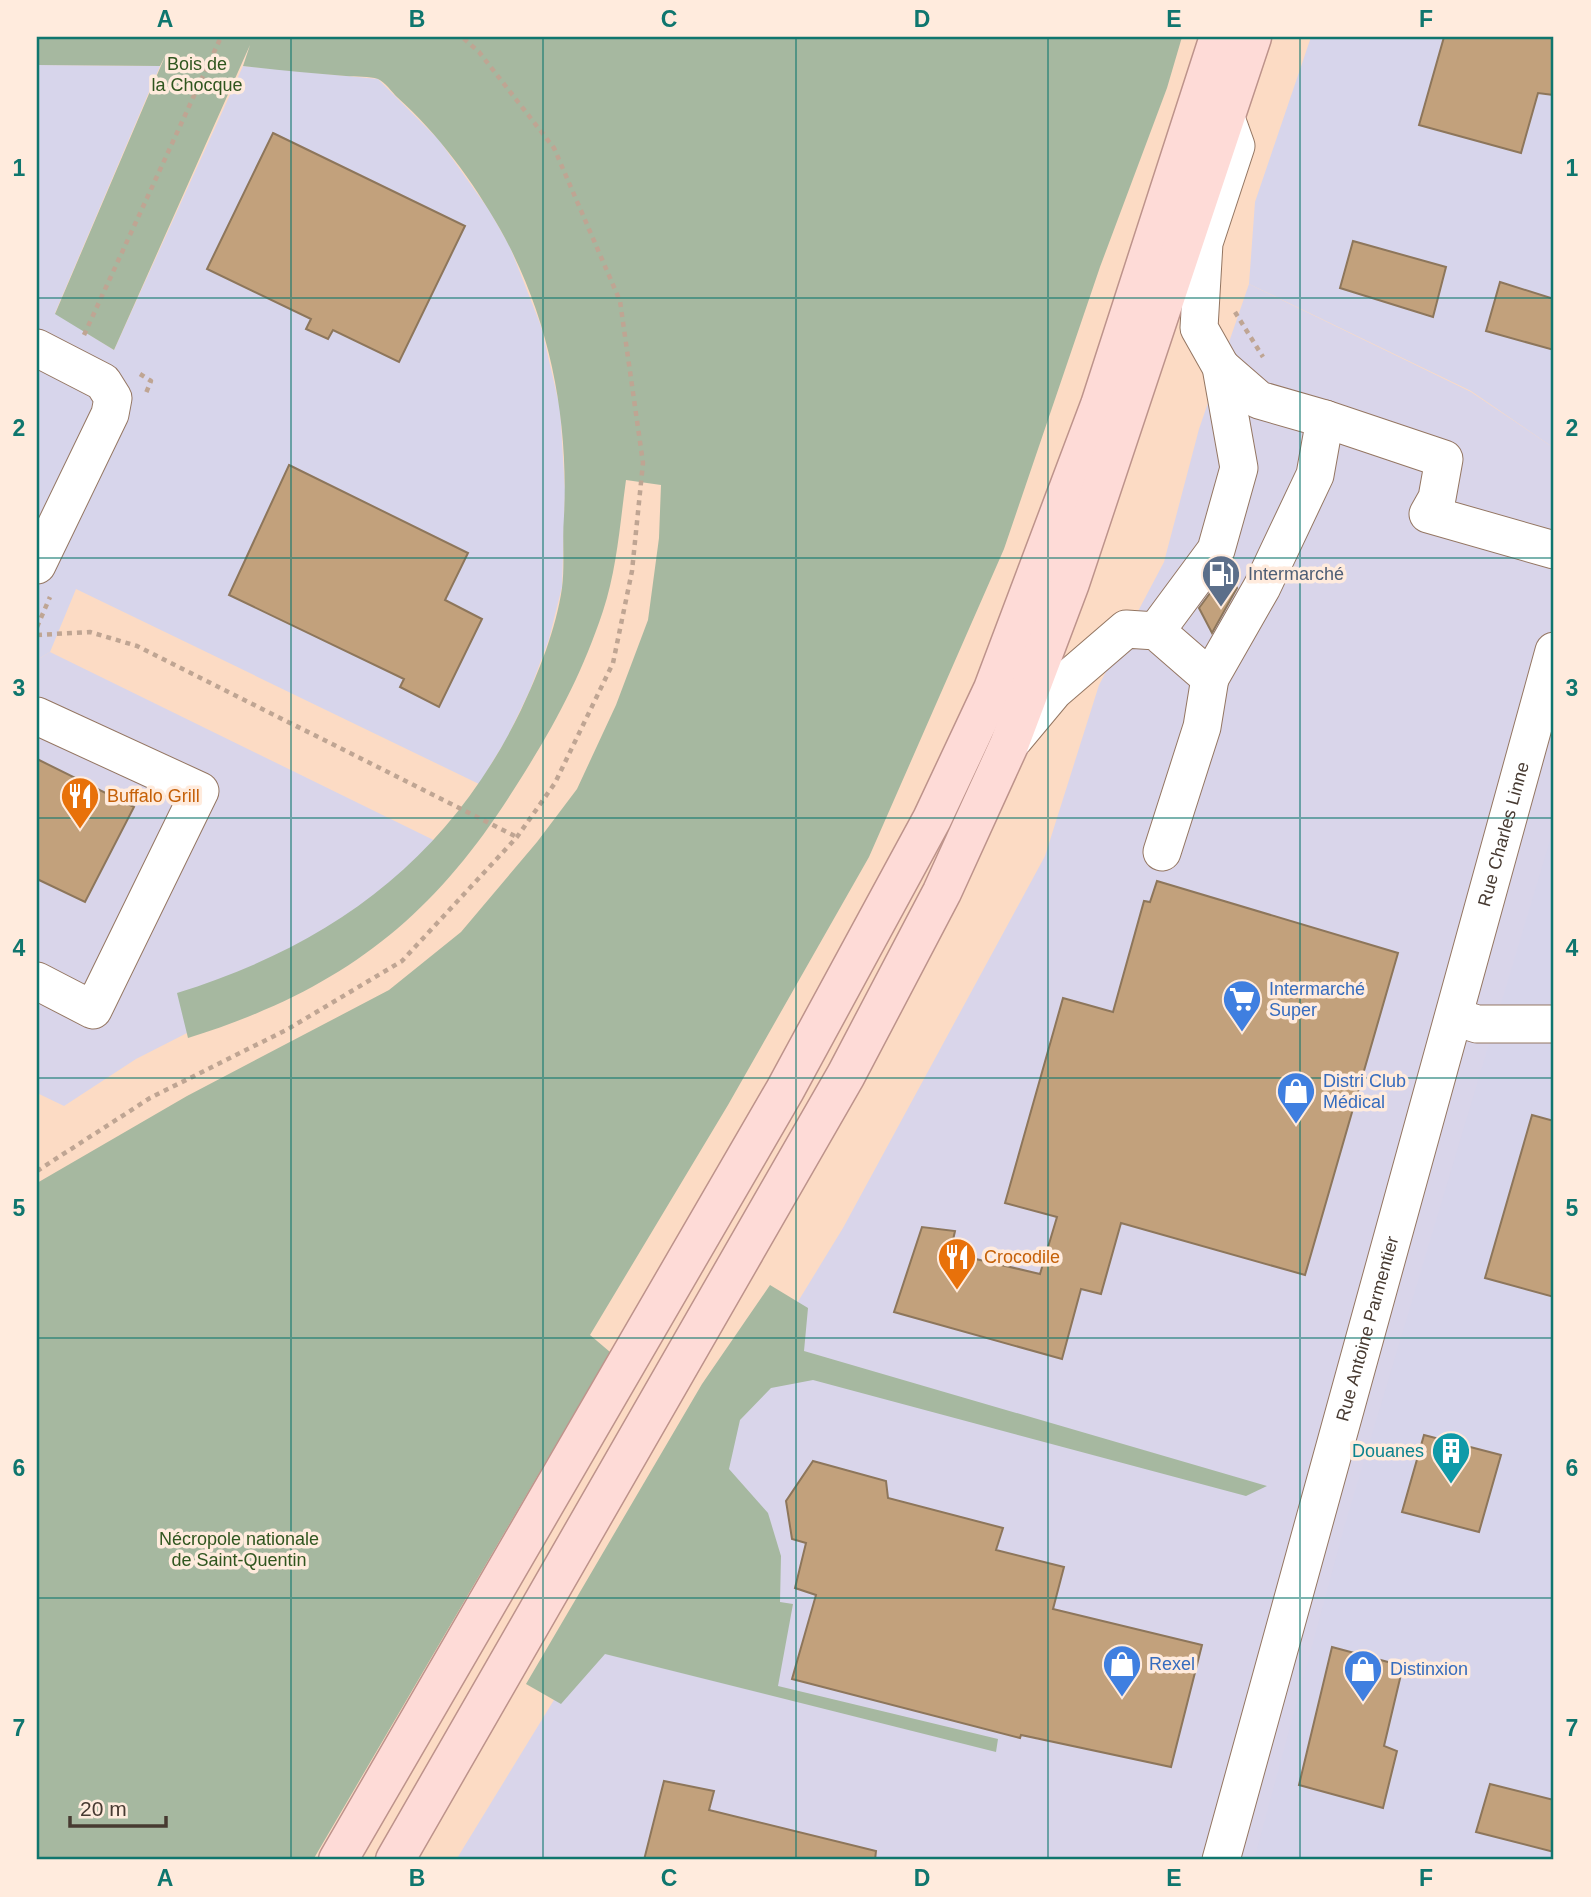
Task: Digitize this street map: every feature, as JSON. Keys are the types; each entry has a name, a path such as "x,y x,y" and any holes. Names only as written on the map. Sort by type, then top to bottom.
{"main road":[{"path":"338,1860 785,1090 932,819 993,689 1086,442 1219,37"},
{"path":"395,1860 890,996 942,892 1009,745 1070,583 1252,37"}],"street":[{"path":"1156,631 1216,550 1239,468 1221,367 1199,328 1204,243 1236,146 1226,118"},
{"path":"37,348 103,382 113,398 110,414 37,565"},
{"path":"1221,367 1259,400 1444,459 1437,498 1428,514 1554,550"},
{"path":"1162,852 1202,727 1210,678 1262,587 1315,475 1325,419"},
{"path":"1009,745 1054,691 1126,629 1156,631 1210,678"},
{"name":"Rue Charles Linne","path":"1455,1017 1554,651"},
{"path":"37,716 200,791 93,1010 37,981"},
{"path":"1455,1017 1477,1024 1554,1024"},
{"name":"Rue Antoine Parmentier","path":"1221,1860 1455,1017"}],"path":[{"path":"71,364 221,37"},
{"path":"37,1171 149,1098 288,1029 402,961 517,837 555,783 613,663 632,570 643,463 620,301 554,148 479,52 462,37"},
{"path":"37,635 90,632 137,646 517,837"}],"shaded area":[{"path":"1311,37 1554,37 1554,448 1471,391 1249,284 1255,202"},
{"path":"37,65 160,66 55,313 114,350 243,66 378,79 439,140 489,210 510,247 541,326 560,408 565,491 562,587 549,639 530,690 507,738 479,784 76,589 50,652 37,660"},
{"path":"1249,284 1471,392 1554,448 1554,841 1261,1860 456,1860 843,1228 1045,856 1099,685 1164,562 1199,429"},
{"path":"50,652 456,851 299,976 136,1059 64,1106 37,1093 37,660"},
{"path":"1554,827 1554,1860 1254,1860 1344,1528"}],"green space":[{"path":"37,37 1182,37 1167,88 1100,267 1004,549 869,857 728,1105 590,1335 610,1352 313,1860 37,1860 37,1183 187,1096 389,990 461,932 537,842 577,789 616,705 648,620 659,538 661,485 626,480 618,546 608,595 576,680 516,786 484,834 451,876 415,913 377,945 336,973 291,998 188,1038 177,993 233,973 286,949 335,922 380,889 421,852 459,810 492,763 534,681 551,635 562,588 565,479 559,405 543,332 517,262 478,193 441,143 378,79 243,66 250,45 114,350 55,314 166,54 160,66 37,65"},
{"path":"770,1285 808,1308 804,1351 1267,1486 1246,1496 813,1380 771,1388 740,1420 729,1469 768,1513 781,1556 780,1602 793,1604 778,1686 998,1739 996,1752 605,1654 561,1704 526,1684 702,1384"}],"building":[{"path":"1444,37 1554,37 1554,95 1538,93 1521,153 1419,125"},
{"path":"273,133 465,226 399,362 333,330 328,339 306,329 311,319 207,269"},
{"path":"1353,241 1446,267 1433,317 1340,288"},
{"path":"1500,282 1554,299 1554,350 1486,331"},
{"path":"289,465 468,553 445,600 482,619 439,707 400,687 404,679 229,595"},
{"path":"1227,570 1237,588 1212,633 1199,608"},
{"name":"Buffalo Grill","path":"37,759 134,807 85,902 37,879"},
{"path":"1157,881 1398,953 1305,1275 1121,1223 1101,1294 1081,1289 1062,1359 894,1312 922,1227 955,1231 950,1253 1040,1274 1057,1217 1005,1203 1063,998 1113,1012 1144,901 1150,902"},
{"path":"1532,1115 1554,1121 1554,1297 1485,1278"},
{"name":"Douanes","path":"1424,1435 1501,1455 1479,1532 1402,1512"},
{"path":"813,1461 886,1481 888,1498 1003,1528 996,1550 1064,1567 1053,1609 1202,1645 1171,1767 1021,1735 1020,1738 792,1679 816,1595 795,1588 806,1543 792,1539 786,1501"},
{"path":"1332,1647 1403,1666 1384,1746 1397,1751 1383,1808 1299,1785"},
{"path":"664,1781 714,1791 709,1810 876,1851 875,1860 644,1860"},
{"path":"1490,1784 1554,1800 1554,1852 1476,1832"}],"place":[{"name":"Intermarché","path":"1221,608"},
{"name":"Buffalo Grill","path":"80,830"},
{"name":"Intermarché Super","path":"1242,1033"},
{"name":"Distri Club Médical","path":"1296,1125"},
{"name":"Crocodile","path":"957,1291"},
{"name":"Douanes","path":"1451,1485"},
{"name":"Rexel","path":"1122,1698"},
{"name":"Distinxion","path":"1363,1703"}],"park label":[{"name":"Bois de la Chocque","path":"197,74"},
{"name":"Nécropole nationale de Saint-Quentin","path":"239,1549"}]}
